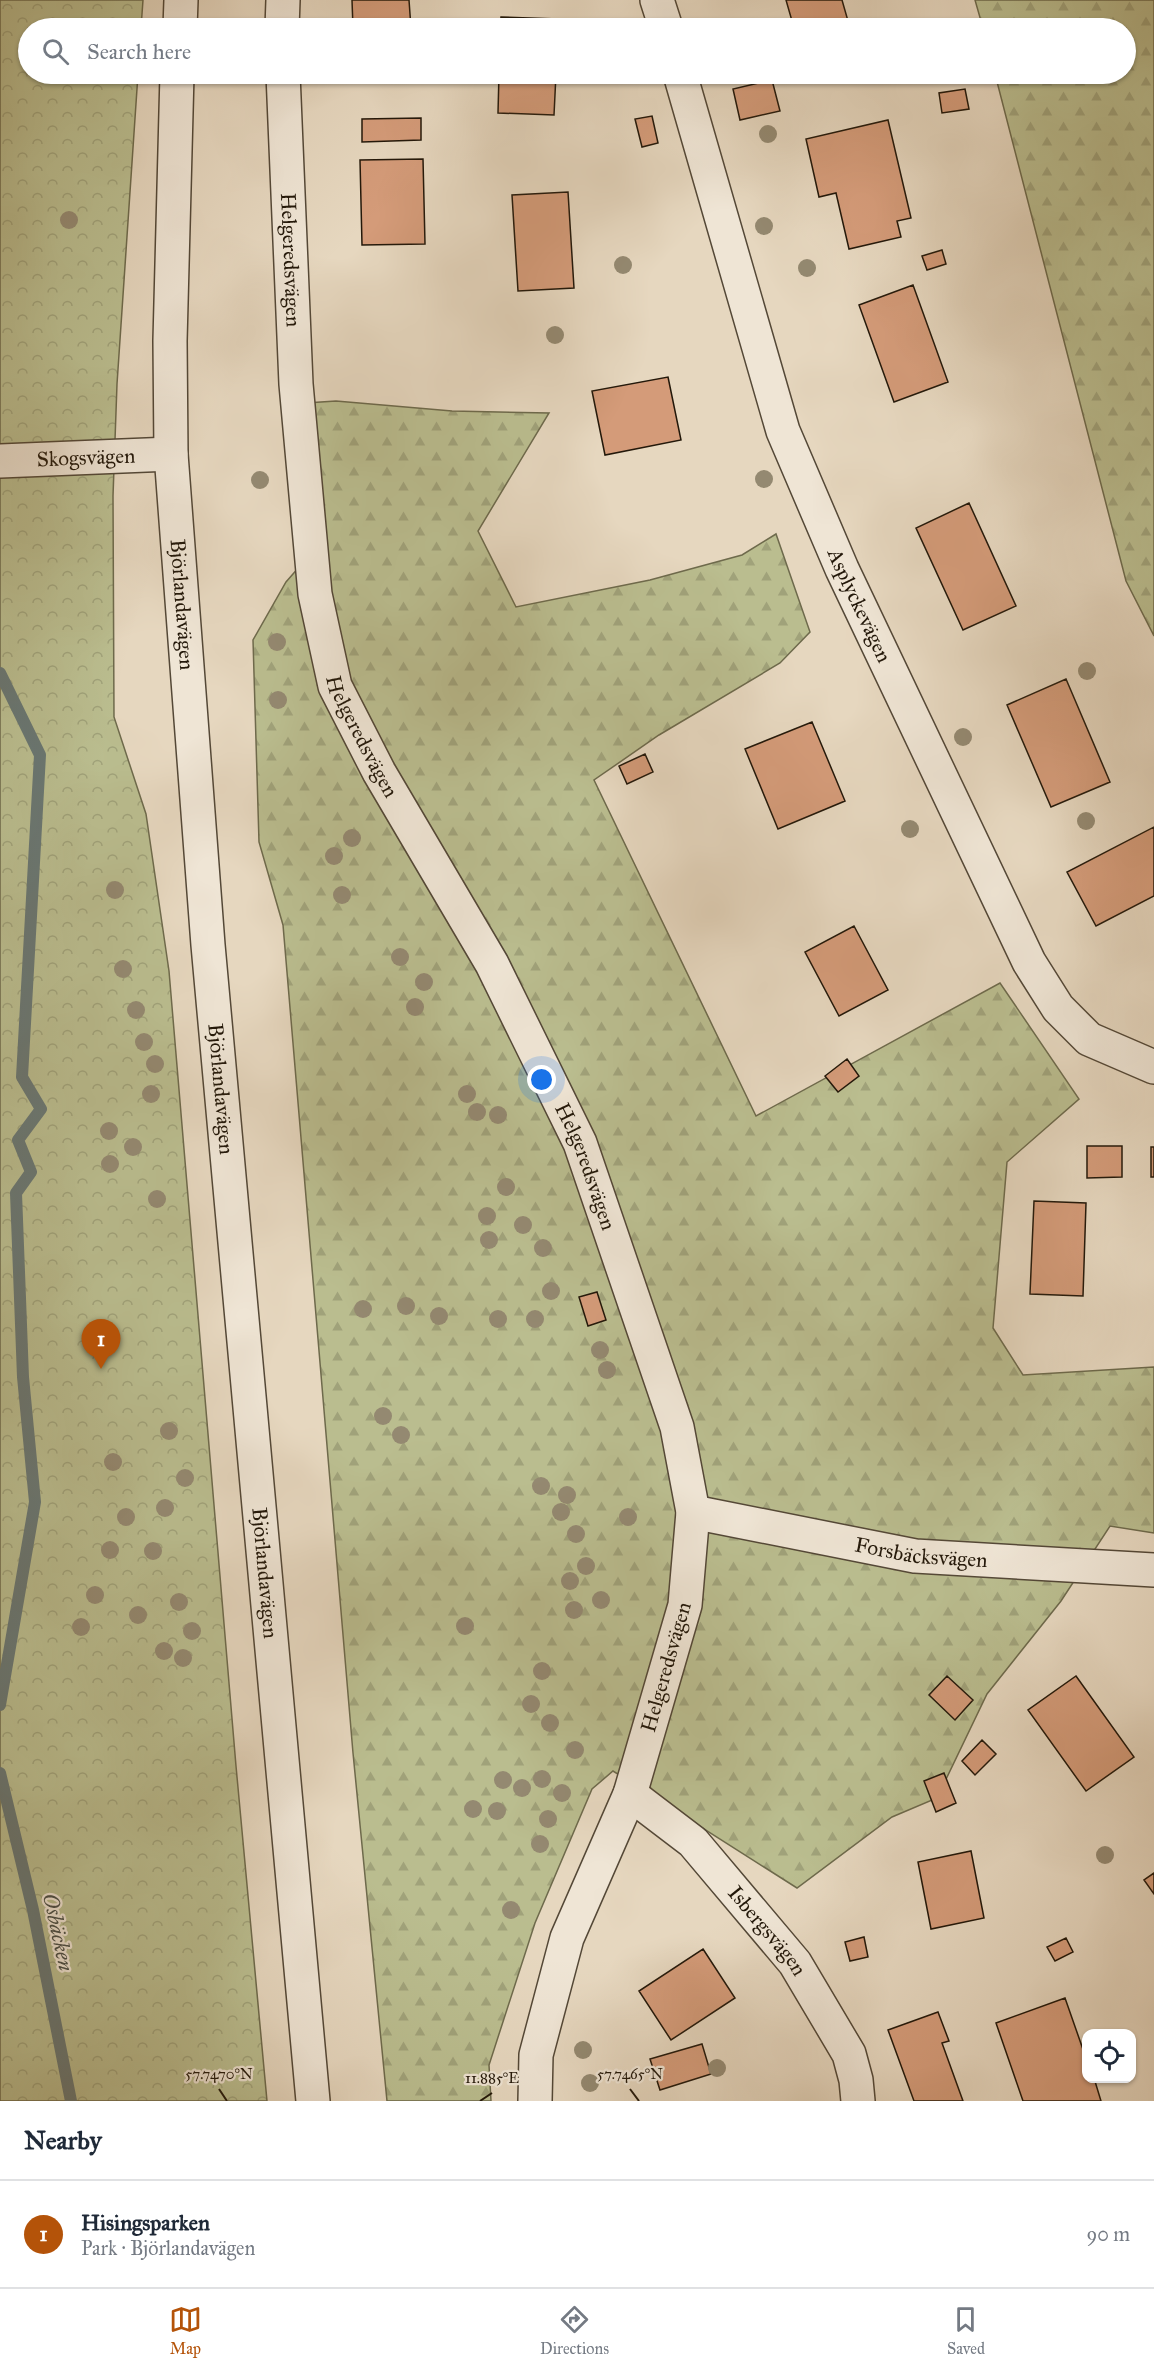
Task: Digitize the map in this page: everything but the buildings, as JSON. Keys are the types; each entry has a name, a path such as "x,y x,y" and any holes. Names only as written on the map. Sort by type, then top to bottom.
{"street":[{"path":"180,18 181,0"},
{"path":"282,18 283,0"},
{"path":"657,0 663,18"},
{"name":"Björlandavägen","path":"177,84 170,330 171,454 208,945 313,2101"},
{"name":"Helgeredsvägen","path":"283,84 297,395 315,594 334,686 379,772 492,964 580,1143 677,1427 693,1512 685,1605 630,1794 567,1938 536,2055 535,2101"},
{"name":"Asplyckevägen","path":"683,84 783,431 842,569 1029,962 1058,1008 1089,1039 1154,1067"},
{"name":"Skogsvägen","path":"0,461 171,454"},
{"name":"Forsbäcksvägen","path":"693,1512 915,1556 1154,1570"},
{"name":"Isbergsvägen","path":"630,1794 693,1842 795,1963 849,2054 858,2101"}],"green space":[{"path":"0,0 143,0 142,18 18,18 18,84 137,84 117,384 113,496 114,717 146,814 169,971 236,1766 267,2101 0,2101"},
{"path":"975,0 1154,0 1154,636 1126,581 998,84 1136,84 1136,18 980,18"},
{"path":"336,401 452,411 549,413 478,531 516,607 650,580 742,555 776,534 810,632 780,663 659,735 594,780 756,1116 1000,983 1079,1099 1007,1162 993,1328 1023,1375 1154,1367 1154,1533 1110,1526 1061,1601 987,1694 937,1798 892,1817 797,1888 613,1771 592,1789 535,1923 489,2065 491,2101 387,2101 353,1753 283,925 259,842 253,640 286,582 321,542 306,403"}],"waterway":[{"name":"Osbäcken","path":"0,673 40,755 22,1077 41,1109 18,1140 31,1172 16,1193 23,1377 35,1502 0,1705"},
{"name":"Osbäcken","path":"0,1773 33,1910 71,2101"}],"place":[{"name":"Hisingsparken","path":"101,1369"}]}
